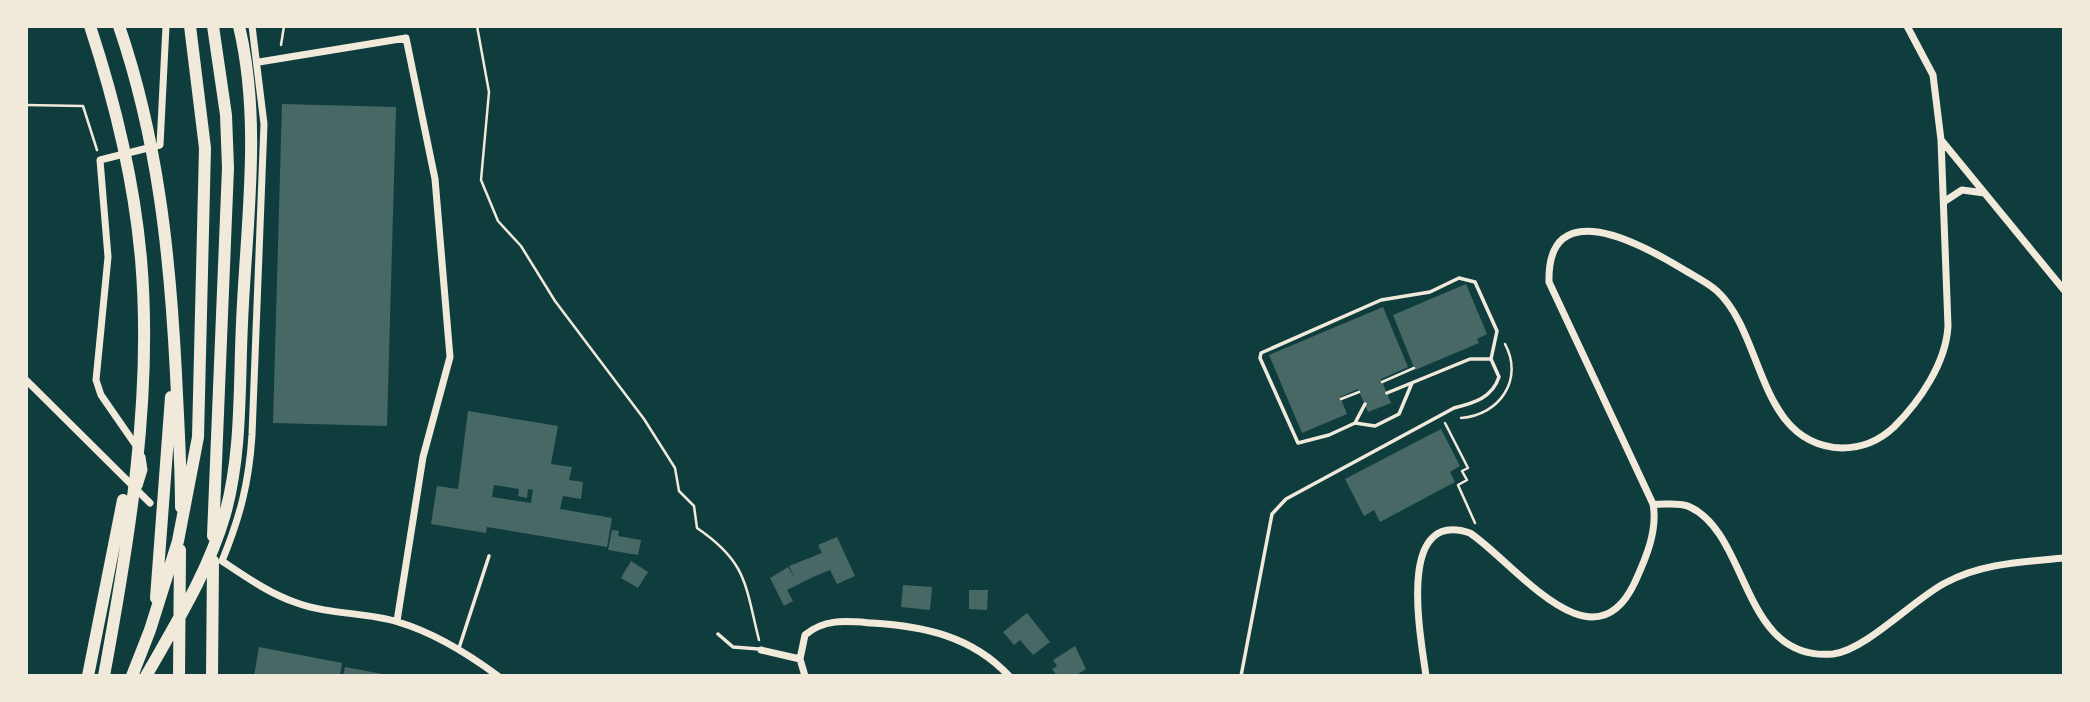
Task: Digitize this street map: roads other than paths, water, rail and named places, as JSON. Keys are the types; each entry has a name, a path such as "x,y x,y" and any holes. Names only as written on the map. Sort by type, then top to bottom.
{"highway":[{"path":"90,26 118,122 135,208 144,328 141,400 121,580 104,676"},
{"path":"132,676 150,630 178,541 198,437 205,148 190,26"},
{"path":"212,676 213,537 228,168 226,114 213,26"},
{"path":"148,676 204,574 225,516 233,477 250,147 247,70 239,26"},
{"path":"121,32 142,102 163,206 175,354 181,480 179,676"},
{"path":"148,676 175,354"},
{"path":"88,676 141,400"}],"street":[{"path":"138,490 144,470 142,453 101,395 96,380 108,257 100,160 160,145 166,26"},
{"path":"252,26 259,62 264,124 249,479 239,520 222,561 255,583 296,603 342,615 397,621 459,648 498,676"},
{"path":"1426,676 1418,582 1420,554 1437,535 1459,529 1470,533 1554,604 1572,615 1605,617 1633,585 1645,558 1655,518 1653,504 1549,282 1551,260 1566,239 1576,232 1602,230 1663,257 1717,291 1732,312 1783,417 1800,436 1825,447 1853,448 1872,442 1899,422 1942,356 1948,326 1945,201 1933,75 1907,26"},
{"path":"259,62 406,38 435,180 450,357 423,457 397,621"},
{"path":"1941,140 2064,290"},
{"path":"1945,201 1962,190 1985,193"},
{"path":"26,380 150,503"},
{"path":"1653,504 1688,505 1714,523 1769,630 1800,649 1833,654 1867,638 1943,584 1977,567 2064,558"},
{"path":"804,676 800,659 805,635 815,626 827,622 926,628 970,645 998,664 1009,676"},
{"path":"761,650 800,659"}],"lane":[{"path":"1241,676 1272,514 1286,499 1454,408 1482,399 1494,389 1499,377 1491,359 1497,331 1475,282 1459,278 1430,292 1381,300 1261,353 1260,358 1298,443 1329,435 1355,423 1375,426 1399,414 1412,383"},
{"path":"1387,393 1470,359 1491,359"},
{"path":"1355,423 1365,404"},
{"path":"459,648 489,556"},
{"path":"718,634 733,647 761,650"}]}
